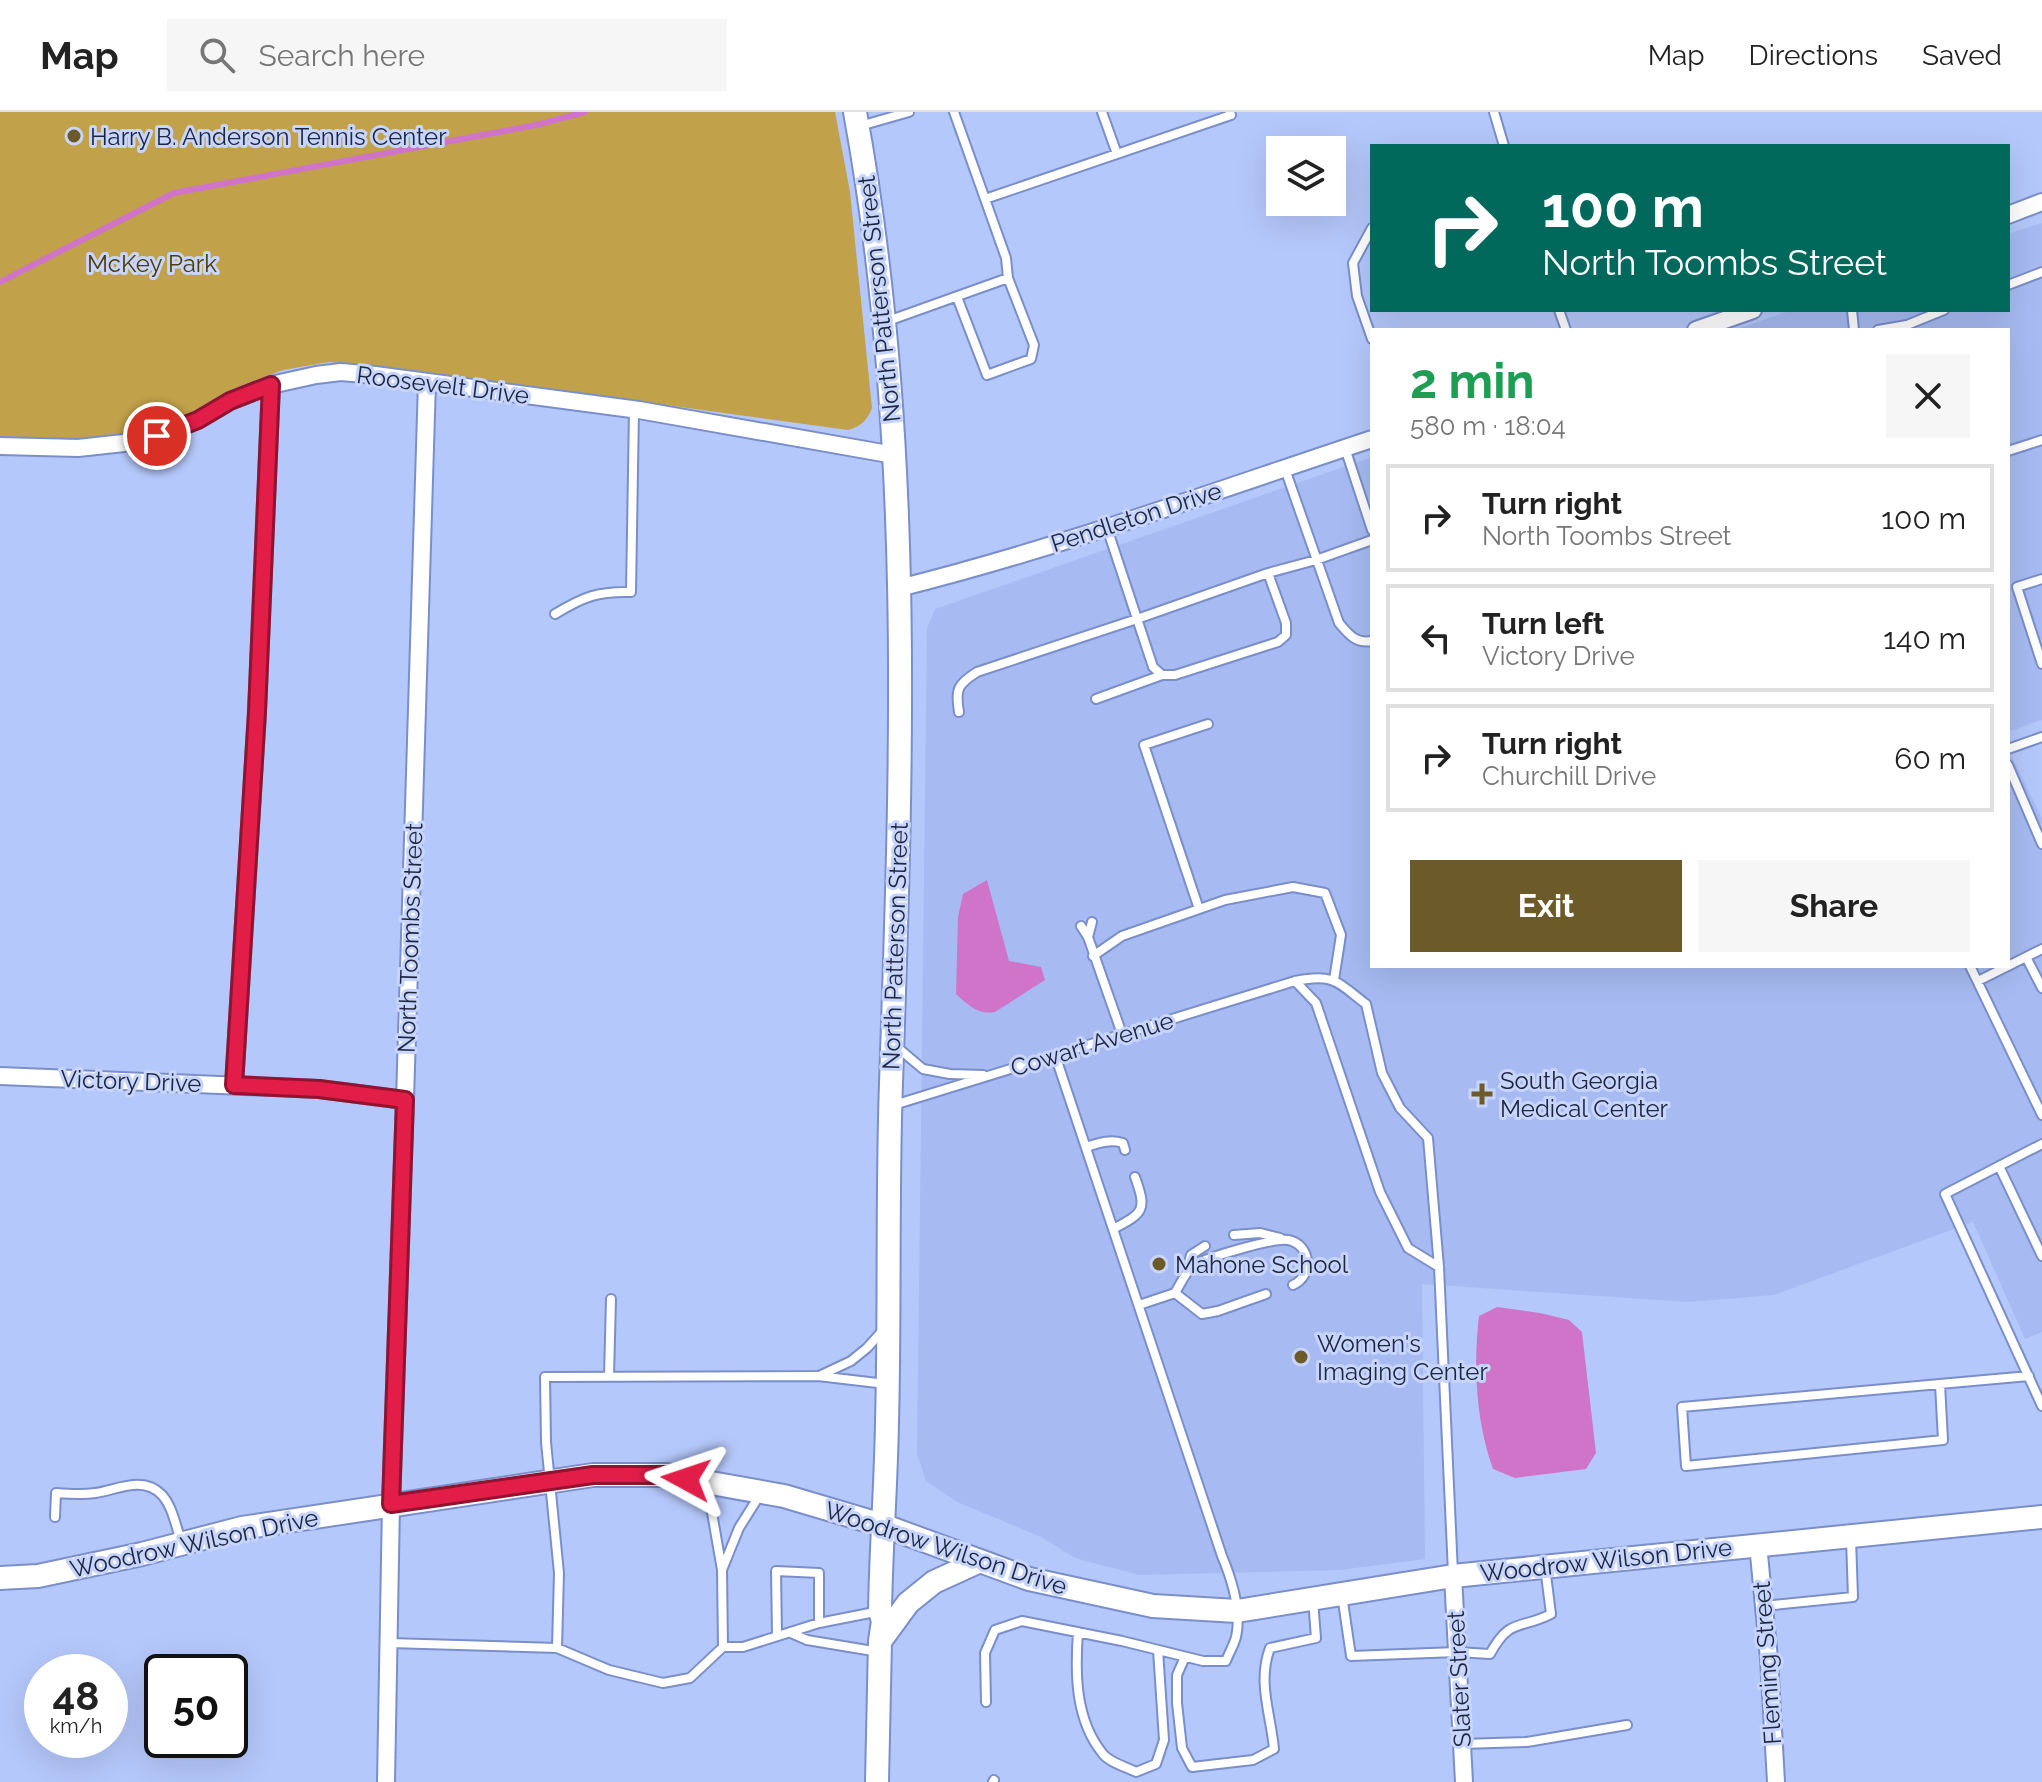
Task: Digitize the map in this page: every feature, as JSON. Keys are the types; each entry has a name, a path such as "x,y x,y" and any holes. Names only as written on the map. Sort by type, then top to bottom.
{"main road":[{"name":"North Patterson Street","path":"856,120 872,208 890,377 900,650 899,828 880,1611 883,1621 877,1782"},
{"name":"Woodrow Wilson Drive","path":"0,1578 38,1576 142,1554 242,1528 593,1475 666,1475 784,1496 882,1525 1029,1579 1153,1606 1237,1611 1453,1576 2042,1517"},
{"path":"880,1646 908,1603 934,1582 980,1561"}],"street":[{"path":"2010,214 2042,202"},
{"path":"1702,328 1747,312"},
{"name":"Roosevelt Drive","path":"0,446 78,448 135,441 198,420 230,401 271,385 341,372 634,410 894,455"},
{"name":"North Toombs Street","path":"386,1782 391,1504 427,382"},
{"path":"234,1085 256,728 271,385"},
{"name":"Pendleton Drive","path":"899,588 942,578 1106,527 1370,440"},
{"name":"Victory Drive","path":"0,1076 319,1089 405,1100"},
{"name":"Fleming Street","path":"1758,1544 1776,1782"},
{"name":"Slater Street","path":"1453,1576 1464,1782"}],"lane":[{"path":"856,120 909,112"},
{"path":"954,112 1006,258 1008,278 1034,345 1031,359 987,375 957,297"},
{"path":"1102,112 1117,154"},
{"path":"985,199 1231,115 1230,112"},
{"path":"1494,112 1503,144"},
{"path":"1370,232 1353,263 1357,296 1370,333"},
{"path":"2010,284 2042,272"},
{"path":"884,323 1008,278"},
{"path":"1890,328 1907,325 1939,312"},
{"path":"555,614 578,600 607,591 631,592 634,410"},
{"path":"2010,450 2042,440"},
{"path":"1345,448 1370,524"},
{"path":"1285,468 1339,623 1352,638 1370,641"},
{"path":"1106,527 1153,667 1162,675"},
{"path":"959,712 956,694 963,681 977,672 1370,541"},
{"path":"1096,699 1162,675 1175,675 1278,642 1286,635 1286,623 1268,573"},
{"path":"2042,579 2017,587 2042,664"},
{"path":"1199,909 1144,745 1208,724"},
{"path":"2010,748 2042,737"},
{"path":"2010,770 2042,844"},
{"path":"1093,956 1122,936 1225,900 1293,887 1325,893 1341,935 1334,980 1366,1004 1382,1073 1400,1108 1428,1138 1439,1267 1453,1576"},
{"path":"1088,937 1092,922"},
{"path":"1081,926 1088,937 1122,1034"},
{"path":"2010,965 2042,949"},
{"path":"2026,957 2042,988"},
{"path":"1971,968 2042,1115"},
{"path":"1978,981 2004,968"},
{"name":"Cowart Avenue","path":"890,1107 1295,981 1316,976 1334,980"},
{"path":"1295,981 1316,1003 1380,1192 1408,1248 1439,1267"},
{"path":"892,1043 923,1069 950,1074 992,1075"},
{"path":"986,1702 985,1653 995,1630 1022,1621 1203,1661 1226,1661 1236,1637 1237,1611 1232,1579 1055,1055"},
{"path":"1086,1147 1115,1141 1123,1143 1125,1150"},
{"path":"2042,1144 1945,1194 2042,1406"},
{"path":"1999,1166 2042,1256"},
{"path":"1113,1229 1135,1217 1142,1206 1143,1198 1135,1177"},
{"path":"1234,1235 1260,1233 1302,1246 1308,1258 1307,1270 1301,1282 1293,1285"},
{"path":"1139,1305 1175,1293 1193,1266 1272,1241 1289,1240"},
{"path":"1186,1276 1191,1255 1205,1246"},
{"path":"1175,1293 1202,1314 1266,1294"},
{"path":"609,1376 611,1299"},
{"path":"818,1376 851,1361 888,1325"},
{"path":"557,1648 559,1573 546,1442 545,1377 818,1376 887,1384"},
{"path":"1940,1384 1943,1440 1686,1466 1682,1407 2029,1376"},
{"path":"707,1483 722,1570 723,1647"},
{"path":"55,1517 56,1493 99,1493 118,1487 143,1485 160,1493 167,1502 182,1543"},
{"path":"722,1570 739,1528 761,1492"},
{"path":"1764,1606 1853,1597 1850,1535"},
{"path":"1342,1594 1351,1656 1457,1652 1490,1654 1499,1638 1512,1627 1551,1614 1545,1567"},
{"path":"777,1635 776,1571 819,1573 819,1623"},
{"path":"1185,1657 1177,1675 1177,1703 1182,1748 1192,1767 1253,1760 1274,1749 1264,1672 1270,1648 1316,1638 1313,1599"},
{"path":"389,1643 557,1648 609,1670 663,1683 690,1678 723,1647 743,1647 819,1623 880,1611"},
{"path":"1078,1632 1076,1663 1079,1698 1087,1728 1104,1757 1136,1772 1156,1764 1164,1740 1158,1650"},
{"path":"790,1633 807,1640 880,1646"},
{"path":"1462,1744 1527,1742 1627,1725"}],"shaded area":[{"path":"2042,223 2042,720 2010,731 2010,328 1741,328 1786,312 2010,312 2010,233"},
{"name":"South Georgia Medical Center","path":"1370,458 1370,968 2010,968 2010,753 2042,818 2042,1332 2025,1339 1973,1222 1774,1295 1688,1302 1422,1284 1425,1559 1340,1570 1139,1575 1075,1558 1039,1536 957,1502 926,1481 917,1454 927,628 935,609"},
{"path":"987,880 1009,961 1041,967 1045,980 989,1013 974,1008 956,994 958,917 963,894"},
{"path":"1497,1307 1569,1320 1582,1332 1596,1453 1586,1469 1515,1478 1493,1469 1477,1394 1476,1354 1479,1316"}],"green space":[{"name":"McKey Park","path":"0,112 835,112 850,192 872,408 863,422 848,430 382,366 329,362 283,370 243,385 189,417 133,436 89,440 0,436"}],"waterway":[{"path":"0,282 174,193 536,125 585,112"}],"place":[{"name":"Harry B. Anderson Tennis Center","path":"74,136"},
{"name":"South Georgia Medical Center","path":"1482,1094"},
{"name":"Mahone School","path":"1159,1264"},
{"name":"Women's Imaging Center","path":"1301,1357"}],"route":[{"path":"157,436 271,385 257,712 234,1085 319,1089 405,1100 391,1504 593,1475 666,1475 686,1479"}]}
